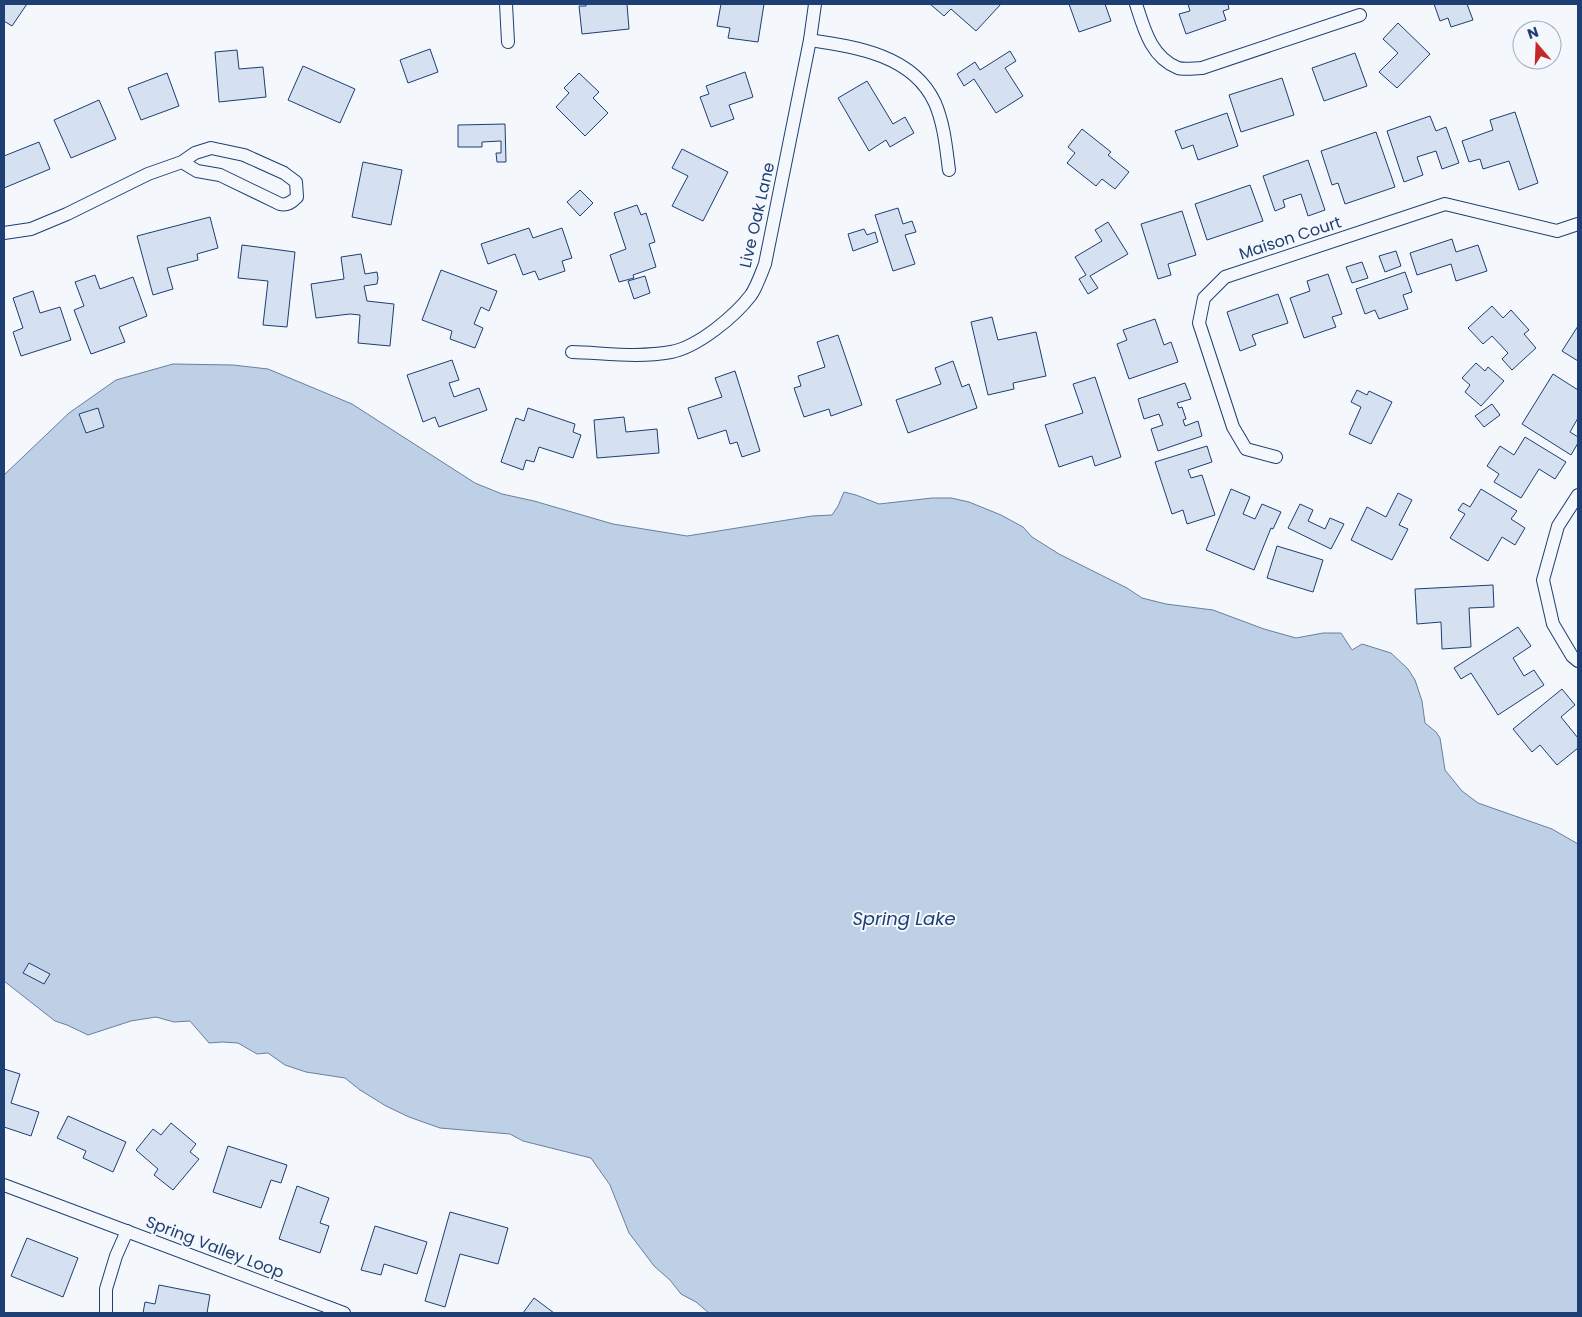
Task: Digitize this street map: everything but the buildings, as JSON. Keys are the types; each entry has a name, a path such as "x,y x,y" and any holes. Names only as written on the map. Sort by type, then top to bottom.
{"street":[{"path":"506,4 508,42"},
{"name":"Live Oak Lane","path":"572,352 649,355 673,352 699,340 730,319 752,294 765,264 810,40 814,4"},
{"path":"1136,4 1147,38 1160,57 1179,69 1202,68 1360,15"},
{"path":"810,40 857,48 897,62 919,80 934,102 944,131 949,170"},
{"path":"4,233 31,229 67,214 148,174 182,162 195,153 211,148 244,155 284,173 296,182 297,197 292,202 284,205 280,204 220,175 197,171 182,162"},
{"name":"Maison Court","path":"1276,457 1246,450 1233,427 1199,323 1204,298 1225,276 1445,204 1557,231 1578,224"},
{"path":"1578,495 1558,526 1543,580 1553,624 1572,656 1578,661"},
{"path":"4,1184 127,1231"},
{"name":"Spring Valley Loop","path":"106,1313 106,1289 116,1256 127,1231 344,1313"}],"water":[{"name":"Spring Lake","path":"173,364 233,365 268,369 352,404 475,483 502,494 534,501 613,524 687,536 812,516 832,515 844,492 879,504 932,498 951,498 969,502 1001,515 1023,527 1032,537 1059,554 1127,588 1142,598 1166,604 1213,610 1264,629 1296,638 1323,633 1341,633 1352,650 1362,644 1391,653 1408,669 1415,680 1422,701 1425,723 1440,738 1445,770 1462,791 1478,803 1552,829 1578,844 1578,1313 709,1313 696,1302 681,1294 670,1280 654,1266 629,1233 610,1185 591,1158 523,1141 510,1134 440,1128 409,1117 386,1106 345,1078 306,1072 285,1065 268,1053 257,1054 238,1043 209,1043 190,1021 174,1022 156,1017 131,1021 88,1035 55,1021 4,981 4,475 69,413 116,380"}]}
